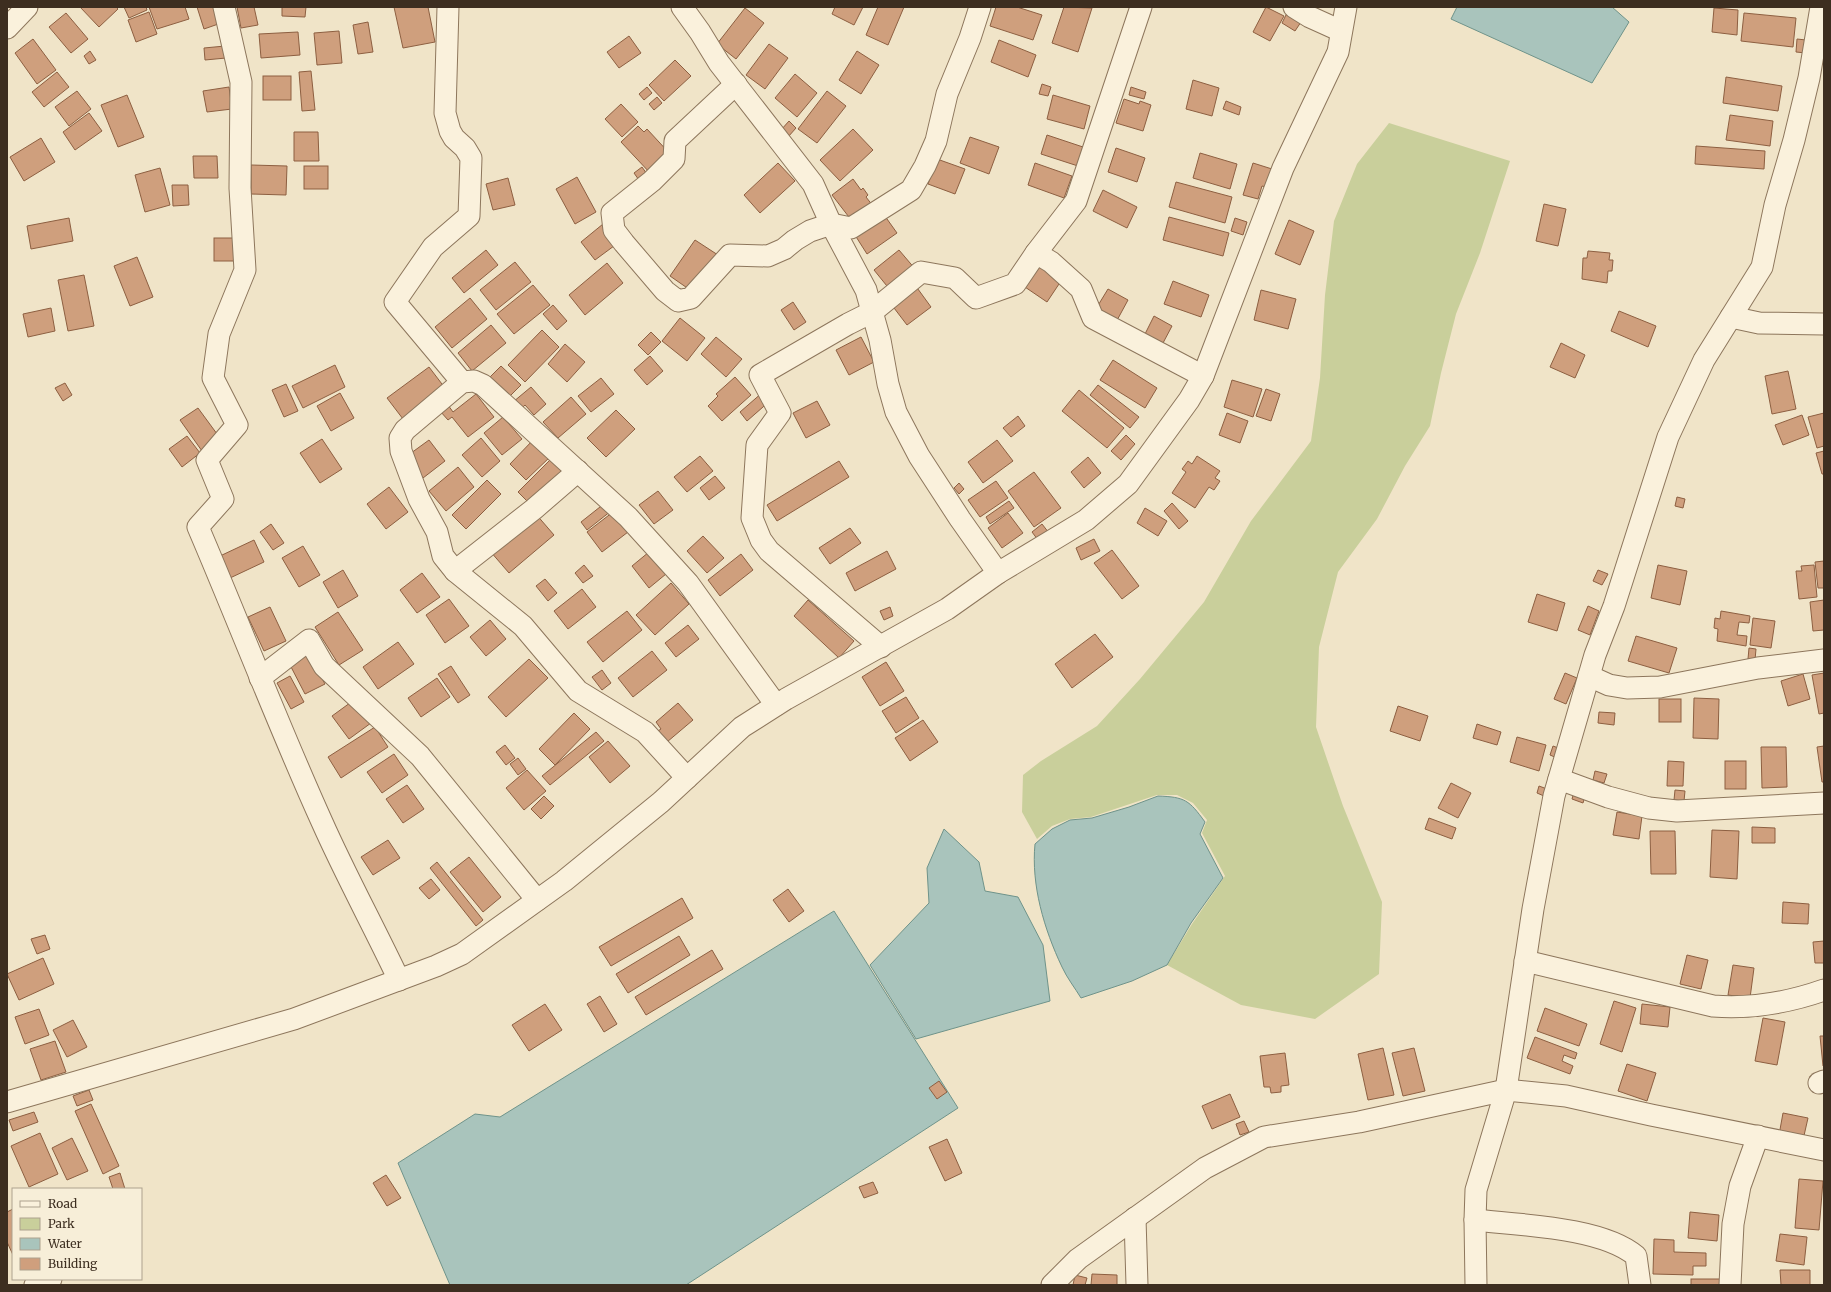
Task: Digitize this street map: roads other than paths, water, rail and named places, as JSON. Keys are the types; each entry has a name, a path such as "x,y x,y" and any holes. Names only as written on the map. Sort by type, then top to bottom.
{"street":[{"path":"7,28 27,7"},
{"path":"224,7 240,82 240,188 245,270 219,334 213,378 237,425 207,460 223,499 198,527 322,823 399,980"},
{"path":"448,7 449,15 445,113 450,131 454,138 465,148 471,158 469,216 433,247 395,302 462,382"},
{"path":"682,7 700,32 719,63 813,184 831,224 866,290 880,340 888,384 896,412 919,456 998,574"},
{"path":"736,84 675,141 674,159 652,180 612,213 614,230 665,291 678,301 691,298 730,255 768,256 784,249 810,231 831,224 851,228 911,190 925,166 936,141 947,94 970,38 980,7"},
{"path":"882,647 769,551 761,540 752,518 757,445 780,413 760,375 848,324 872,312 921,272 955,278 976,298 1015,284 1036,253 1076,201 1141,7"},
{"path":"1294,7 1310,17 1341,31"},
{"path":"7,1102 294,1018 436,966 462,954 564,881 655,807 742,727 776,705 947,610 998,574 1086,520 1128,484 1189,400 1203,376 1283,168 1338,52 1346,7"},
{"path":"1476,1285 1476,1190 1506,1090 1533,909 1554,796 1589,676 1614,606 1668,437 1704,360 1762,267 1775,205 1794,140 1809,78 1821,7"},
{"path":"1036,253 1051,262 1081,289 1093,318 1203,376"},
{"path":"1731,316 1759,323 1824,324"},
{"path":"687,778 645,732 578,691 523,626 455,571 443,556 437,532 419,499 401,451 400,438 405,430 462,382 474,381 483,385 628,517 688,583 776,705"},
{"path":"455,571 534,509 578,471"},
{"path":"260,678 309,640 324,666 420,756 537,900"},
{"path":"1589,676 1609,685 1627,688 1660,688 1758,668 1824,660"},
{"path":"1559,779 1608,797 1648,808 1677,811 1824,803"},
{"path":"1525,961 1713,1006 1737,1008 1763,1006 1800,999 1824,990"},
{"path":"1052,1285 1078,1259 1205,1168 1264,1137 1359,1122 1506,1090 1566,1096 1824,1150"},
{"path":"1730,1285 1733,1224 1740,1186 1758,1136"},
{"path":"1135,1218 1137,1285"},
{"path":"1475,1220 1581,1232 1626,1247 1636,1256 1640,1285"},
{"path":"35,1285 48,1280"}],"water":[{"path":"1457,7 1612,7 1629,22 1592,83 1451,19"},
{"path":"1158,796 1181,799 1186,801 1195,809 1205,822 1200,834 1223,878 1191,923 1167,965 1132,981 1081,998 1062,967 1044,922 1035,875 1035,844 1052,829 1070,820 1092,818 1129,807"},
{"path":"944,829 979,862 985,891 1018,897 1043,945 1050,1001 916,1039 870,965 929,903 927,868"},
{"path":"834,911 958,1108 686,1285 450,1285 398,1163 475,1114 500,1117"}]}
